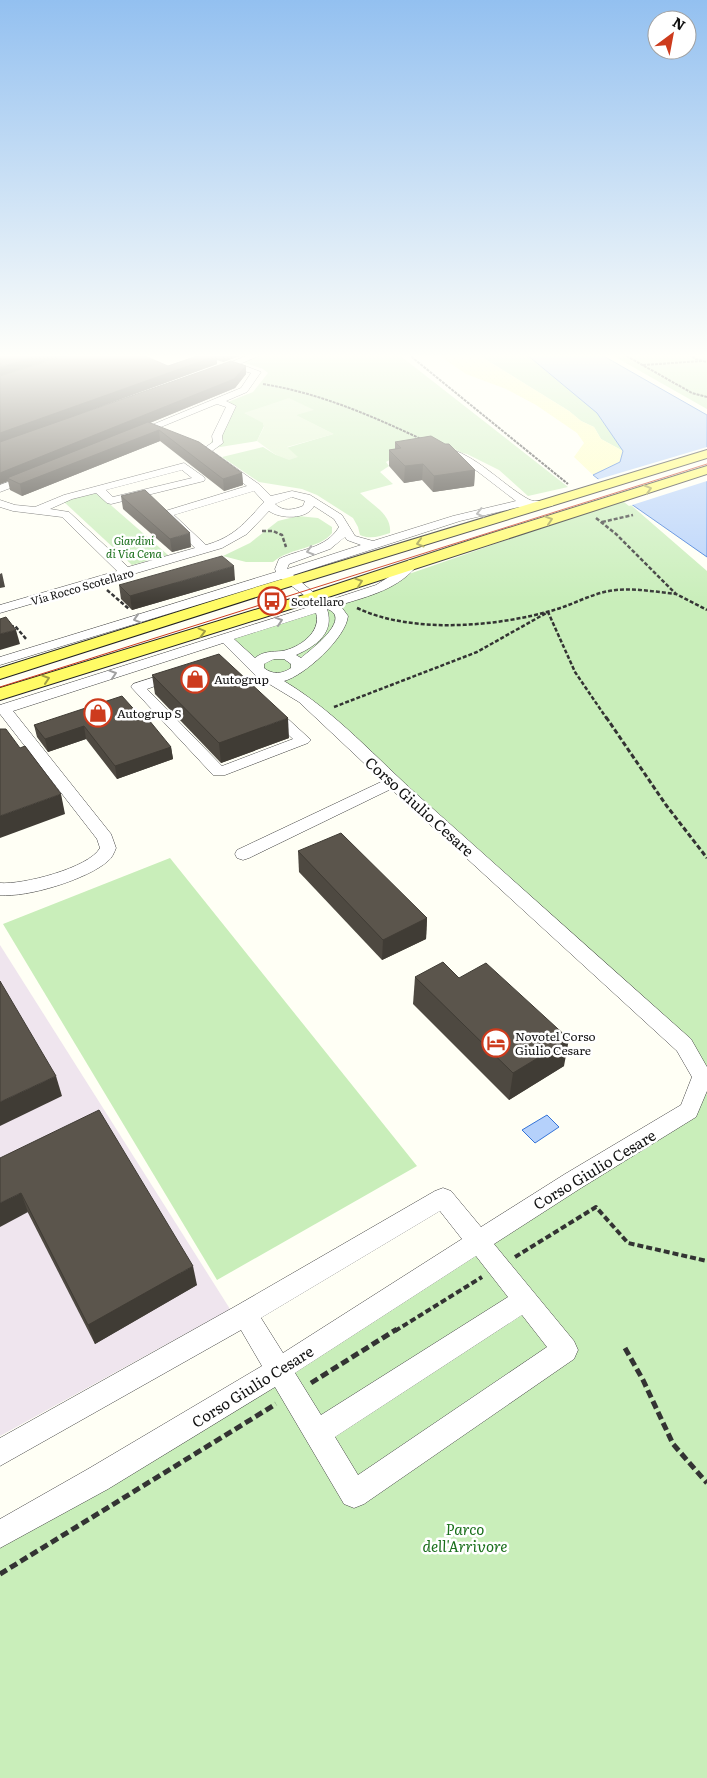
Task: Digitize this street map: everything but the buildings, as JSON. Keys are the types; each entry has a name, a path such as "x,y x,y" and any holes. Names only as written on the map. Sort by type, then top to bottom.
{"main road":[{"path":"0,674 288,578 536,505 578,490 707,454"},
{"path":"1,705 321,603 413,563 707,470"}],"street":[{"path":"122,440 129,437"},
{"path":"217,437 218,443 205,451 254,486 270,502 274,510 320,514 343,525"},
{"path":"442,449 481,469 536,505"},
{"path":"35,510 52,502 102,492 184,466 192,472"},
{"path":"0,489 40,473"},
{"path":"204,550 166,514 254,486 306,497 338,517 354,540 372,545"},
{"path":"270,502 281,495 297,495"},
{"path":"291,512 308,508 311,501"},
{"name":"Via Rocco Scotellaro","path":"246,529 270,502"},
{"path":"0,661 140,618 288,578 372,545 457,518 519,504 536,505"},
{"path":"1,505 61,513 68,516 127,573"},
{"name":"Via Rocco Scotellaro","path":"0,609 204,550 230,540 246,529 270,518 291,512"},
{"path":"321,603 325,617 322,629 300,648 284,655 263,658 261,671 282,677 295,670 331,640 338,631 341,623 340,614 321,603 288,578 281,568 283,562 326,546 340,536 343,525"},
{"path":"0,889 9,891 24,890 93,864 104,856 108,848 105,838 1,705 147,663 225,638 321,603"},
{"name":"Corso Giulio Cesare","path":"0,1534 172,1436 279,1370 573,1181 689,1111 702,1077 684,1045 393,782 320,713 304,699 261,671 225,638"},
{"path":"284,655 296,660 295,670"},
{"path":"147,663 164,678"},
{"name":"Corso Giulio Cesare","path":"295,670 304,699"},
{"path":"182,672 138,687 219,772 303,740 260,700"},
{"path":"243,854 393,782"},
{"path":"0,1453 245,1314 443,1198 564,1350 354,1494 245,1314"},
{"path":"317,1433 524,1300"}],"path":[{"path":"416,437 442,449"},
{"path":"512,437 578,490"},
{"path":"590,513 616,534 676,594 707,610"},
{"path":"601,522 633,515"},
{"path":"270,518 273,531"},
{"path":"246,529 273,531 284,537 287,548 296,556"},
{"path":"97,581 140,618"},
{"path":"354,604 367,614 392,621 423,625 470,623 548,612 616,590 676,594"},
{"path":"320,713 477,652 548,612"},
{"path":"548,612 575,672 666,805 707,858"},
{"path":"7,628 15,626 36,650"},
{"path":"596,1207 628,1243 707,1261"},
{"path":"625,1348 643,1380 673,1444 707,1483"}],"shaded area":[{"path":"259,437 323,437 287,447 298,457 289,460 276,455 257,441"},
{"path":"0,945 230,1309 0,1436"}],"green space":[{"path":"213,437 259,437 257,441 214,448 210,445"},
{"path":"323,437 504,437 568,487 528,496 499,470 467,454 442,444 420,446 386,462 389,466 380,472 393,484 360,493 385,515 390,526 390,533 371,537 360,535 353,518 317,495 302,489 259,482 222,457 263,447 276,455 297,457 286,448"},
{"path":"600,437 613,437 623,451"},
{"name":"Giardini di Via Cena","path":"97,493 168,555 132,565 63,501"},
{"name":"Parco dell'Arrivore","path":"624,499 707,571 707,1778 0,1778 0,1534 689,1111 701,1077 684,1045 320,713 225,638"},
{"path":"298,516 318,518 332,527 332,533 320,542 288,553 273,562 246,562 223,556 250,543 278,521"},
{"path":"170,858 417,1166 217,1280 3,924"}],"sand":[{"path":"580,437 600,437 623,451 621,462 593,475 574,457 584,443"}],"water":[{"path":"613,437 707,437 707,557 593,475 620,462 623,451"},
{"path":"547,1115 559,1127 535,1143 522,1130"}],"pier":[{"path":"707,447 707,481 629,506 596,480"}],"tram line":[{"path":"0,687 707,464"}],"place":[{"name":"Scotellaro","path":"272,601"},
{"name":"Autogrup","path":"195,679"},
{"name":"Autogrup S","path":"98,713"},
{"name":"Novotel Corso Giulio Cesare","path":"496,1043"}]}
